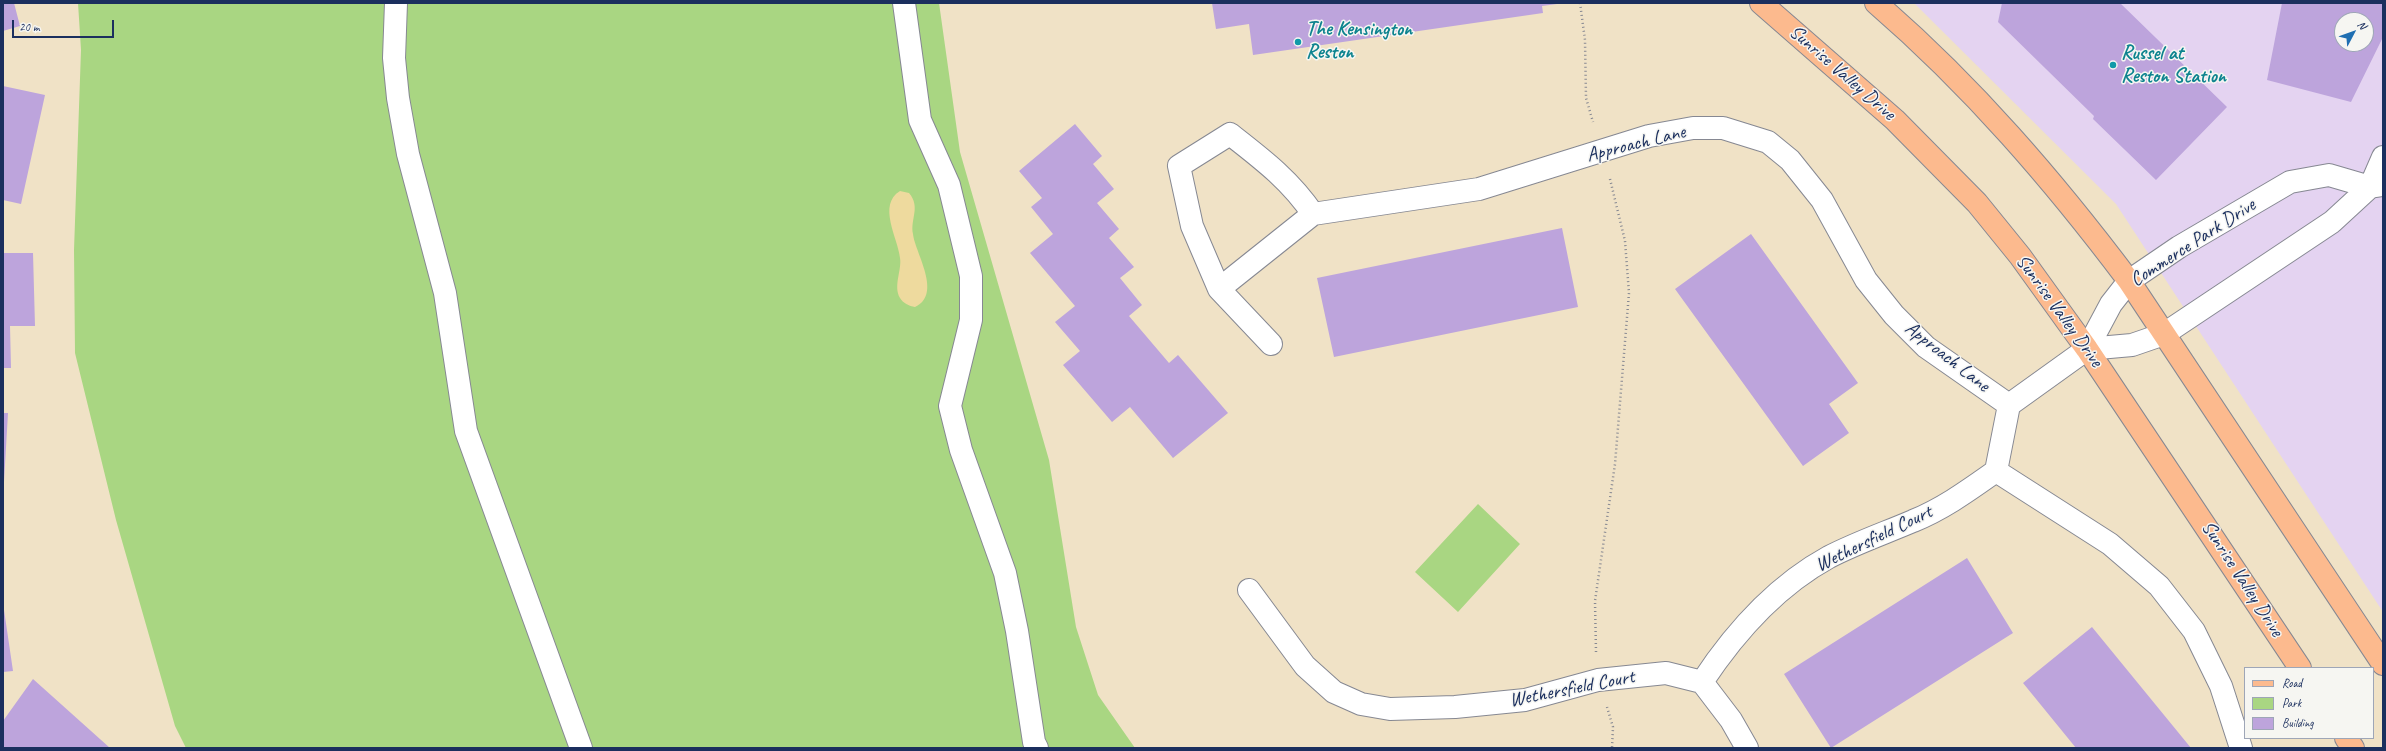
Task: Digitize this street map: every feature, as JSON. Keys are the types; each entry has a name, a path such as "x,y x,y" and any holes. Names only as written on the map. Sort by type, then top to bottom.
{"main road":[{"name":"Sunrise Valley Drive","path":"1761,3 1896,120 1942,166 2020,256 2087,349 2299,667"},
{"path":"1876,3 1905,28 1994,116 2052,183 2129,281 2383,664"},
{"path":"2347,739 2353,748"}],"street":[{"path":"396,3 394,58 398,98 408,154 445,293 466,431 581,748"},
{"path":"904,3 920,120 949,185 971,276 971,320 950,406 961,450 1005,573 1017,631 1034,742 1037,748"},
{"name":"Approach Lane","path":"1313,214 1479,189 1649,136 1693,128 1723,128 1768,142 1790,160 1822,200 1866,280 1894,315 1926,347 2009,405"},
{"path":"1219,289 1313,214 1302,197 1275,168 1230,134 1178,166 1192,226 1219,289 1272,344"},
{"path":"2241,748 2220,686 2194,631 2159,586 2110,544 1996,471 2009,405 2087,349 2132,345 2164,334 2332,222 2376,186 2383,157"},
{"name":"Commerce Park Drive","path":"2087,349 2111,304 2129,281 2179,247 2290,182 2329,175 2376,186"},
{"name":"Wethersfield Court","path":"1249,590 1305,666 1334,692 1361,704 1390,709 1455,707 1524,700 1598,680 1666,673 1702,682 1726,646 1758,611 1793,580 1828,558 1860,542 1914,521 1957,499 1996,471"},
{"path":"1702,682 1731,720 1747,748"}],"path":[{"path":"1580,3 1585,40 1586,98 1603,151 1625,241 1629,293 1615,464 1595,601 1598,680 1613,726 1612,748"}],"shaded area":[{"path":"1914,3 2383,3 2383,612 2116,204"}],"green space":[{"path":"78,3 939,3 960,152 1049,460 1076,627 1098,695 1135,748 186,748 175,726 116,520 75,353 74,250 81,50"},
{"path":"1478,504 1520,544 1458,612 1415,572"}],"sand":[{"path":"900,191 909,193 914,203 915,208 912,229 927,283 927,293 923,301 915,307 908,305 900,298 897,288 900,258 889,213 893,197"}],"building":[{"path":"3,3 14,3 20,26 3,31"},
{"name":"The Kensington Reston","path":"1212,3 1557,4 1542,6 1543,13 1253,55 1249,24 1216,29"},
{"name":"Russel at Reston Station","path":"2002,3 2120,3 2227,107 2156,180 2093,119 2094,116 1998,22"},
{"name":"Russel at Reston Station","path":"2282,3 2383,3 2383,37 2351,102 2267,80"},
{"path":"3,86 45,95 21,204 3,200"},
{"path":"1075,124 1102,156 1093,164 1114,189 1097,203 1119,229 1109,238 1134,267 1120,278 1142,305 1129,316 1169,363 1178,355 1228,413 1173,458 1130,407 1112,422 1063,365 1080,351 1055,322 1075,306 1030,253 1053,234 1031,207 1042,198 1019,171"},
{"path":"1562,228 1578,307 1334,357 1317,278"},
{"path":"1751,234 1858,383 1829,404 1849,433 1803,466 1675,289"},
{"path":"3,253 33,253 35,326 10,326 11,368 3,368"},
{"path":"3,413 8,413 4,482 3,482"},
{"path":"1967,558 2013,633 1831,748 1784,674"},
{"path":"3,603 13,671 3,672"},
{"path":"2092,627 2191,748 2076,748 2023,683"},
{"path":"33,679 110,748 6,748 3,746 3,721"}],"place":[{"name":"The Kensington Reston","path":"1298,42"},
{"name":"Russel at Reston Station","path":"2113,65"}]}
